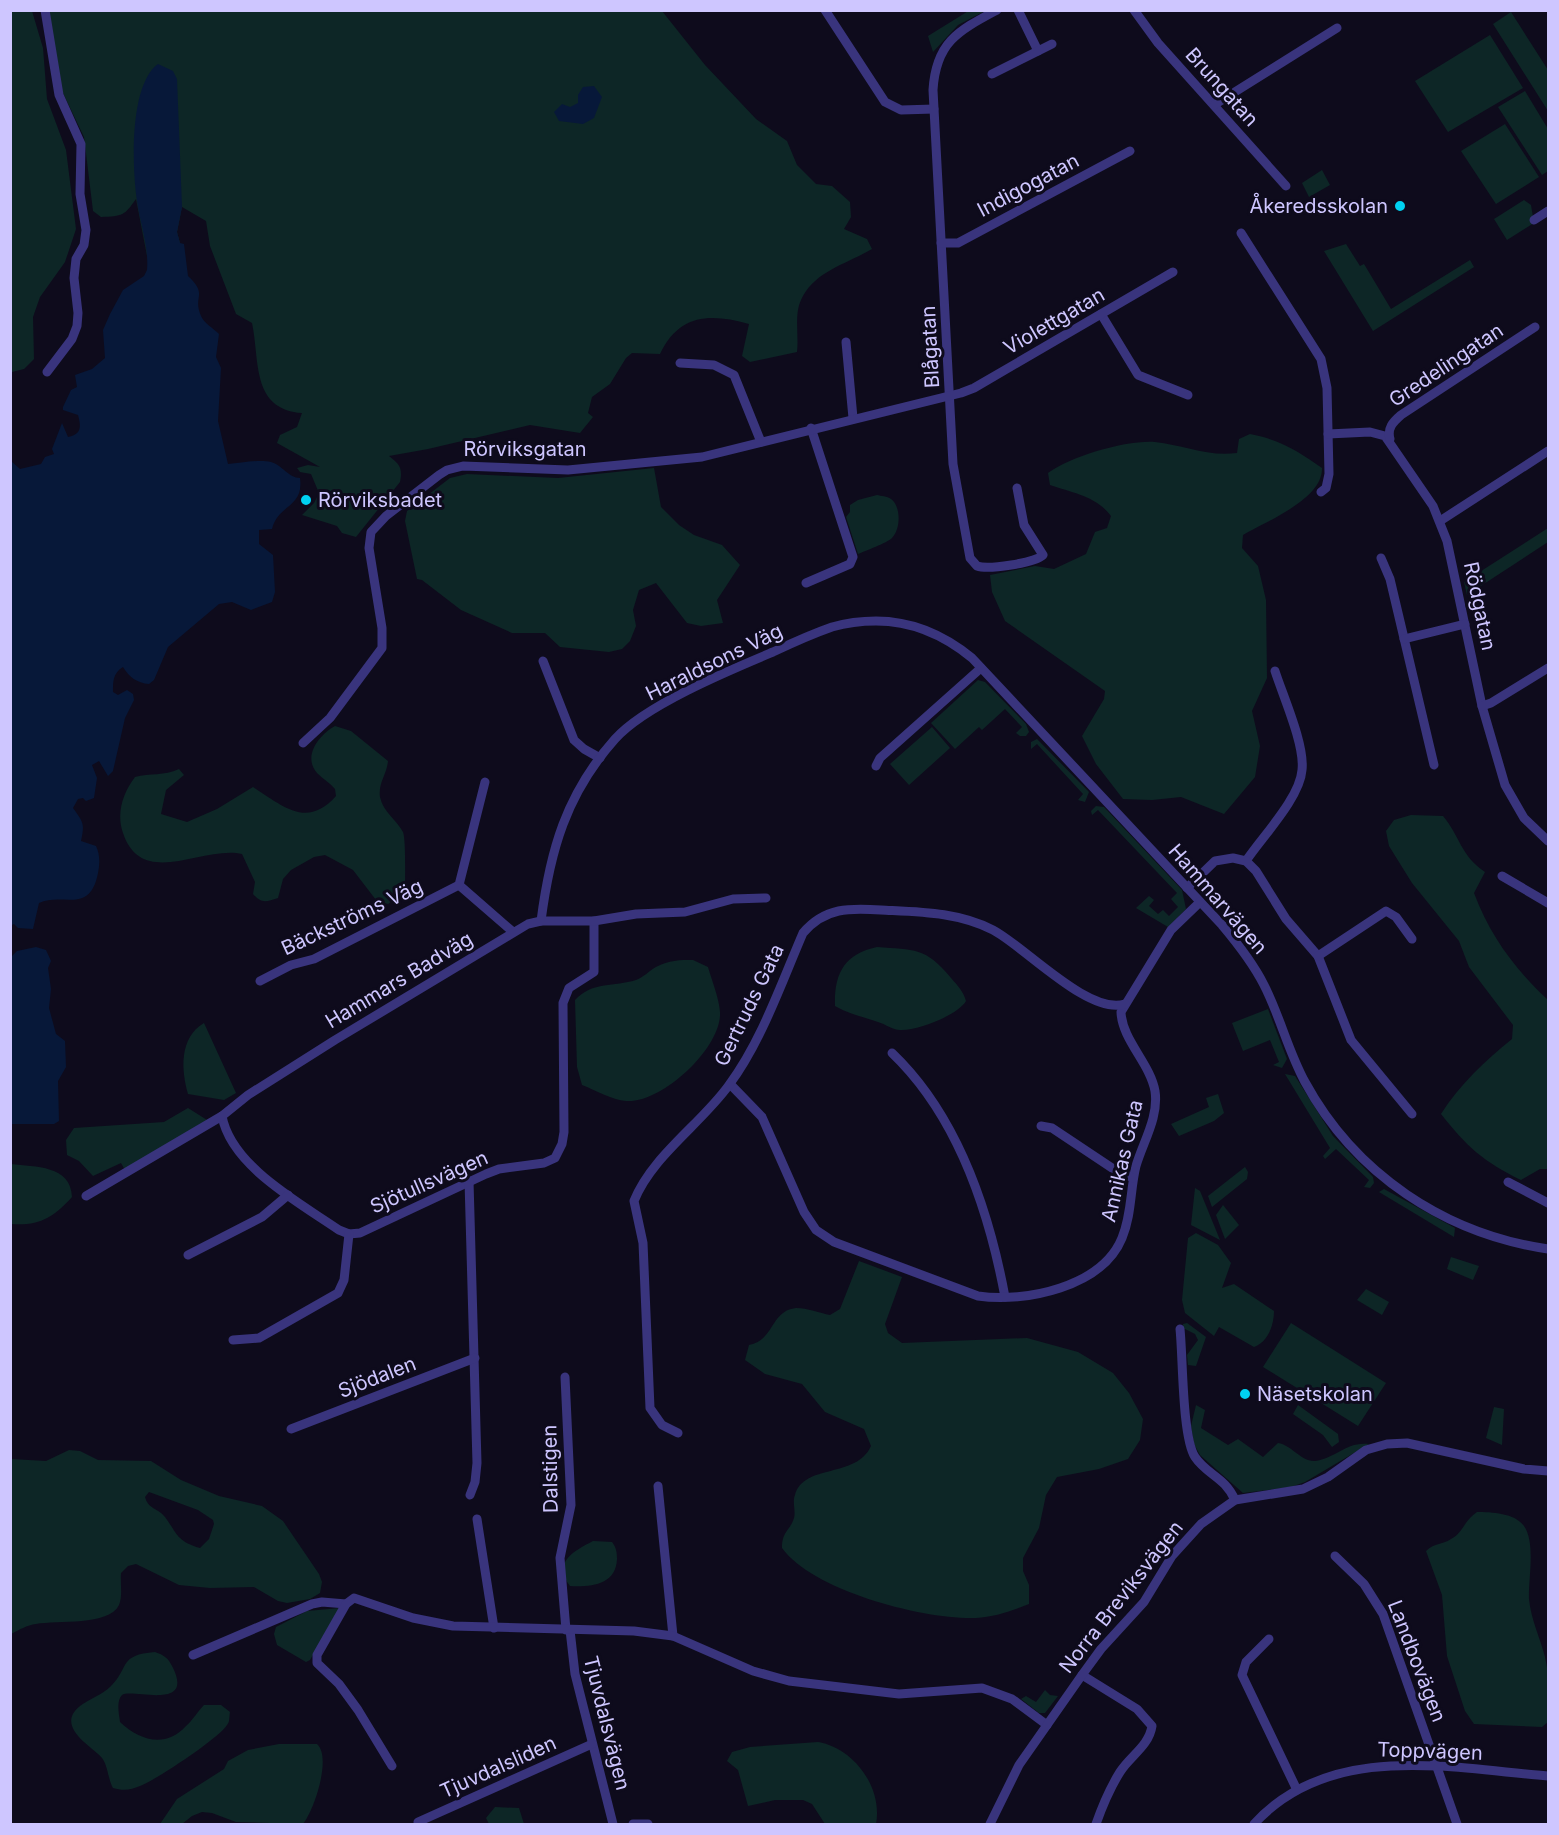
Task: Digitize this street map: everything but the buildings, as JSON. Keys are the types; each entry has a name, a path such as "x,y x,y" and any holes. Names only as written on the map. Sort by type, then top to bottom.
{"street":[{"path":"45,10 59,95 81,144 80,194 86,230 74,278 78,313 77,326 72,339 47,372"},
{"path":"825,10 885,102 901,110 934,109"},
{"name":"Blågatan","path":"997,10 963,28 941,53 934,77 941,243 957,488 970,558 978,566 988,568 1031,561 1042,555 1024,525 1017,488"},
{"path":"1018,10 1038,51"},
{"name":"Brungatan","path":"1134,10 1158,43 1286,186"},
{"path":"1214,105 1337,28"},
{"path":"992,74 1052,44"},
{"name":"Indigogatan","path":"941,243 958,243 1130,152"},
{"path":"1534,220 1548,211"},
{"path":"1241,232 1321,359 1327,388 1328,434 1328,482 1321,492"},
{"name":"Violettgatan","path":"950,396 974,388 1173,272"},
{"path":"1101,314 1138,375 1188,395"},
{"name":"Gredelingatan","path":"1390,439 1388,431 1401,415 1535,327"},
{"path":"846,342 854,418"},
{"path":"680,363 714,365 734,375 761,442"},
{"name":"Rörviksgatan","path":"303,743 330,718 382,648 382,628 369,548 371,532 386,516 447,470 463,466 557,471 702,457 811,428 950,396"},
{"path":"806,583 850,564 853,556 811,428"},
{"path":"1328,434 1380,433 1390,439"},
{"name":"Rödgatan","path":"1390,439 1440,520 1447,541 1482,706 1504,785 1524,818 1548,841"},
{"path":"1440,520 1548,451"},
{"path":"1381,558 1390,579 1434,765"},
{"name":"Haraldsons Väg","path":"541,921 547,877 556,840 571,805 600,758 623,732 654,711 726,672 821,631 845,624 878,621 924,630"},
{"path":"1404,639 1465,624"},
{"name":"Hammarvägen","path":"924,630 956,645 981,668 1222,925 1252,964 1264,986 1306,1083 1335,1128 1356,1152 1400,1191 1449,1220 1498,1238 1548,1249"},
{"path":"543,661 574,740 600,758"},
{"path":"876,766 880,758 981,668"},
{"path":"1482,706 1491,703 1548,668"},
{"path":"1246,861 1297,788 1302,771 1300,749 1275,671"},
{"path":"485,782 459,885 513,933"},
{"path":"1187,888 1215,861 1233,858 1246,861 1256,871 1286,919 1318,956 1351,1040 1412,1114"},
{"path":"1502,876 1548,903"},
{"name":"Bäckströms Väg","path":"260,981 291,965 314,959 459,885"},
{"name":"Hammars Badväg","path":"86,1196 222,1116 248,1095 335,1040 513,933 541,921 594,921 636,914 685,912 743,898 766,898"},
{"path":"1125,1004 1171,930 1200,902"},
{"name":"Gertruds Gata","path":"678,1433 662,1425 650,1408 643,1243 634,1201 671,1148 730,1084 755,1042 803,933 819,918 835,910 874,909 967,918 1000,934 1086,996 1113,1006 1125,1004"},
{"path":"1318,956 1386,911 1396,917 1412,939"},
{"name":"Sjötullsvägen","path":"349,1234 360,1233 499,1169 544,1163 558,1153 564,1132 563,1003 569,988 594,972 594,921"},
{"name":"Annikas Gata","path":"730,1084 762,1117 810,1224 823,1236 964,1292 992,1298 1037,1293 1076,1280 1107,1261 1120,1244 1127,1224 1133,1178 1155,1102 1148,1071 1124,1025 1121,1012 1125,1004"},
{"path":"892,1053 916,1078 962,1154 988,1232 1005,1297"},
{"path":"222,1116 224,1125 238,1149 264,1176 288,1196 349,1234 344,1280 338,1293 259,1338 233,1340"},
{"path":"1041,1126 1059,1132 1112,1168 1133,1178"},
{"path":"469,1181 476,1358 477,1463 475,1482 470,1495"},
{"path":"1508,1182 1548,1203"},
{"path":"188,1255 262,1217 288,1196"},
{"path":"1180,1329 1186,1424 1190,1446 1198,1461 1228,1485 1235,1500"},
{"name":"Sjödalen","path":"291,1429 476,1358"},
{"name":"Dalstigen","path":"565,1377 571,1505 560,1558 568,1630"},
{"name":"Norra Breviksvägen","path":"990,1824 1019,1765 1082,1675 1101,1649 1144,1602 1166,1565 1185,1541 1219,1509 1235,1500 1303,1489 1328,1477 1359,1453 1387,1444 1407,1443 1515,1467 1548,1471"},
{"path":"658,1486 673,1636"},
{"path":"477,1519 494,1628"},
{"name":"Landbovägen","path":"1335,1556 1356,1574 1378,1604 1457,1824"},
{"path":"392,1766 354,1705 316,1663 316,1655 350,1599 359,1598 398,1614 427,1622 494,1628 634,1631 673,1636 753,1671 789,1681 899,1694 967,1687 987,1689 1012,1699 1047,1725"},
{"path":"193,1655 312,1604 322,1602 346,1604"},
{"name":"Tjuvdalsvägen","path":"568,1630 572,1660 613,1824"},
{"path":"1269,1639 1246,1662 1242,1675 1297,1790"},
{"path":"1082,1675 1137,1709 1152,1726 1146,1743 1124,1766 1115,1780 1096,1824"},
{"name":"Tjuvdalsliden","path":"418,1822 592,1744"},
{"name":"Toppvägen","path":"1254,1824 1269,1809 1297,1790 1326,1777 1365,1767 1393,1764 1548,1776"},
{"path":"633,1824 648,1824"}],"green space":[{"path":"970,10 985,11 958,25 933,52 928,36"},
{"path":"10,11 32,11 43,48 47,99 66,150 76,229 65,262 40,297 33,317 34,359 24,369 12,372"},
{"path":"48,11 662,11 705,65 756,119 787,141 797,165 816,184 832,186 850,202 851,217 844,229 867,239 872,249 832,269 807,290 798,312 797,352 750,362 742,356 749,324 735,320 709,318 686,324 676,331 660,354 632,353 626,358 610,384 592,397 588,413 593,417 580,433 530,425 389,456 399,466 400,482 356,537 342,533 337,526 302,515 314,503 319,493 311,474 300,472 297,468 308,465 320,467 277,443 280,435 297,427 302,413 286,410 274,403 266,393 258,367 252,323 236,314 210,246 206,221 182,207 177,232 180,243 148,261 136,199 129,209 119,215 101,217 93,211 84,137 62,91"},
{"path":"1511,12 1548,70 1548,111 1493,24"},
{"path":"1490,35 1523,88 1448,132 1415,81"},
{"path":"1525,91 1548,129 1548,171 1542,175 1498,107"},
{"path":"1505,124 1539,177 1496,204 1461,151"},
{"path":"1322,170 1330,185 1309,197 1302,183"},
{"path":"1524,200 1531,205 1534,223 1507,240 1494,219"},
{"path":"1346,244 1360,266 1364,264 1391,309 1470,260 1474,267 1373,331 1324,251"},
{"path":"1250,434 1288,447 1322,468 1320,479 1304,499 1279,516 1243,535 1242,548 1258,566 1266,600 1267,678 1252,711 1260,746 1255,777 1224,814 1181,797 1152,800 1123,799 1096,764 1082,736 1104,699 1105,691 1005,621 992,592 990,575 1035,566 1054,569 1086,554 1095,532 1107,528 1111,516 1105,509 1084,496 1050,485 1048,473 1058,467 1100,450 1143,442 1165,443 1216,453 1237,453 1239,439"},
{"path":"654,468 661,507 679,525 694,535 722,545 740,565 717,600 723,623 701,626 687,623 656,583 639,590 633,610 636,626 630,641 622,649 609,652 560,647 545,633 512,633 461,610 422,580 417,579 405,521 407,511 450,478 467,474 558,478"},
{"path":"877,495 888,497 897,507 897,529 889,540 858,554 846,517 850,512 850,505 858,500"},
{"path":"1548,528 1548,542 1467,595 1464,582"},
{"path":"978,680 985,682 1026,724 1029,732 1026,736 1016,733 1022,727 1005,709 982,730 979,727 955,749 931,723"},
{"path":"335,726 351,731 388,761 380,787 380,797 384,807 403,832 405,892 388,904 376,900 353,870 325,855 314,857 291,870 283,879 278,898 264,901 253,894 255,882 242,854 226,853 175,862 159,862 144,859 132,850 123,833 120,818 124,796 135,777 168,773 179,769 184,775 166,790 161,814 187,822 217,809 253,787 295,811 305,813 325,806 336,796 335,789 317,773 311,760 319,740"},
{"path":"932,727 950,748 909,785 890,764"},
{"path":"1037,739 1089,792 1085,802 1078,800 1083,794 1037,744 1031,749 1031,742"},
{"path":"1096,806 1104,807 1182,890 1186,909 1168,927 1136,908 1149,896 1154,900 1149,906 1158,914 1163,910 1169,916 1178,907 1171,899 1177,893 1098,810 1092,815 1091,811"},
{"path":"1411,815 1443,816 1449,823 1470,859 1485,872 1474,893 1488,924 1514,964 1548,1000 1548,1169 1540,1169 1521,1180 1477,1153 1441,1114 1456,1093 1512,1039 1513,1025 1469,967 1459,941 1412,883 1389,846 1386,831 1394,820"},
{"path":"877,947 910,950 926,955 934,960 956,984 966,1001 946,1017 907,1030 895,1029 835,1006 836,984 843,967 856,955"},
{"path":"693,960 708,967 720,1012 718,1026 711,1042 700,1057 672,1084 640,1100 626,1101 609,1097 582,1085 577,1067 575,1000 596,987 636,980 665,963"},
{"path":"1268,1009 1287,1059 1282,1068 1273,1065 1279,1062 1270,1040 1243,1051 1232,1023"},
{"path":"204,1023 236,1093 224,1100 188,1094 183,1065 186,1046 196,1029"},
{"path":"1285,1074 1295,1076 1333,1136 1373,1177 1374,1183 1370,1188 1364,1187 1369,1180 1336,1149 1325,1159 1323,1156 1330,1148"},
{"path":"1218,1094 1224,1113 1214,1121 1179,1136 1171,1124 1209,1107 1206,1098"},
{"path":"188,1108 207,1120 125,1170 121,1163 93,1176 79,1161 67,1155 66,1140 74,1128 164,1122"},
{"path":"11,1164 41,1167 59,1173 70,1187 72,1197 45,1219 30,1224 11,1224"},
{"path":"1245,1167 1248,1172 1247,1179 1212,1207 1208,1196"},
{"path":"1195,1188 1200,1191 1220,1240 1191,1225"},
{"path":"1384,1189 1455,1228 1454,1237 1379,1192"},
{"path":"1223,1205 1239,1225 1225,1239 1216,1215"},
{"path":"1196,1233 1218,1245 1231,1263 1222,1288 1234,1284 1274,1311 1269,1332 1259,1345 1254,1347 1219,1327 1214,1336 1185,1313 1182,1300 1188,1238"},
{"path":"1451,1257 1479,1266 1473,1280 1447,1269"},
{"path":"859,1261 902,1277 885,1324 888,1333 902,1343 1027,1338 1078,1352 1113,1373 1129,1393 1143,1419 1140,1440 1128,1459 1099,1469 1057,1477 1046,1495 1039,1528 1023,1558 1023,1571 1029,1585 1029,1604 1003,1613 976,1618 929,1614 900,1608 844,1590 818,1577 797,1563 782,1548 783,1538 794,1518 794,1498 800,1485 809,1478 854,1463 864,1456 871,1446 864,1429 825,1412 802,1384 765,1374 745,1360 749,1345 764,1338 781,1314 788,1310 800,1308 830,1315 840,1309"},
{"path":"1366,1289 1389,1302 1382,1315 1357,1300"},
{"path":"1187,1323 1206,1337 1196,1366 1188,1365 1187,1355 1198,1340 1195,1334 1183,1328 1183,1324"},
{"path":"1291,1323 1386,1383 1358,1426 1263,1367"},
{"path":"1196,1405 1205,1410 1201,1428 1228,1445 1238,1439 1263,1457 1278,1443 1310,1461 1329,1457 1354,1445 1369,1444 1305,1482 1291,1487 1243,1493 1200,1455 1194,1444 1191,1426"},
{"path":"1298,1405 1338,1434 1339,1442 1332,1447 1323,1435 1293,1414"},
{"path":"1494,1407 1504,1409 1502,1445 1486,1438"},
{"path":"69,1450 80,1451 98,1460 151,1461 181,1480 219,1496 262,1506 283,1521 319,1574 322,1582 320,1593 310,1599 287,1603 278,1601 254,1587 210,1588 179,1585 136,1564 128,1566 121,1573 120,1601 113,1612 82,1621 33,1625 11,1634 11,1459 46,1461","holes":["149,1492 198,1510 213,1520 214,1524 209,1539 200,1548 182,1539 165,1517 148,1504 145,1497"]},
{"path":"1477,1512 1502,1514 1515,1518 1528,1533 1531,1552 1530,1607 1547,1665 1548,1722 1542,1727 1474,1724 1465,1711 1447,1656 1442,1595 1426,1551 1455,1537"},
{"path":"593,1541 612,1542 616,1552 616,1568 601,1583 570,1586 565,1578 564,1564 573,1553"},
{"path":"340,1608 310,1660 306,1662 277,1645 274,1634 276,1627 307,1611"},
{"path":"155,1652 161,1654 170,1663 177,1680 176,1689 169,1694 160,1695 122,1695 118,1704 120,1722 144,1737 161,1740 178,1733 204,1705 221,1705 230,1712 229,1722 222,1731 200,1748 148,1782 120,1790 113,1788 102,1758 78,1736 71,1721 73,1714 80,1706 111,1686 130,1659"},
{"path":"1045,1690 1050,1695 1058,1696 1045,1713 1039,1713 1021,1699 1026,1696 1036,1702"},
{"path":"818,1742 843,1752 863,1772 875,1797 876,1824 825,1824 812,1804 803,1800 775,1800 748,1806 738,1770 727,1761 732,1752 750,1747"},
{"path":"279,1744 317,1744 321,1751 323,1760 320,1784 312,1808 303,1824 236,1822 212,1813 202,1812 182,1824 160,1824 177,1799 224,1769 228,1761 248,1750"},
{"path":"495,1807 519,1808 524,1824 489,1824 486,1818"}],"water":[{"path":"158,64 173,71 177,79 182,207 177,232 180,243 184,244 188,276 198,288 201,316 219,334 216,357 221,368 218,421 228,464 271,462 292,476 300,478 300,488 294,501 279,515 272,529 259,530 259,544 273,555 275,592 272,602 251,610 232,602 219,604 168,647 154,680 149,684 134,679 123,667 115,675 113,692 118,695 127,690 133,694 134,700 125,718 113,771 108,776 99,761 92,765 97,778 94,798 86,801 83,798 78,799 73,808 82,823 81,841 96,846 98,852 99,866 94,886 89,894 82,898 48,900 39,903 33,929 18,928 14,924 10,926 11,461 20,469 41,464 45,457 54,454 52,449 62,423 68,437 78,432 80,426 78,415 63,410 71,390 77,387 75,375 92,369 105,358 103,330 110,314 123,290 144,276 147,270 146,244 135,186 135,128 142,90 149,75"},
{"path":"594,86 602,97 594,118 583,124 559,121 554,112 562,104 570,107 578,103 578,95 583,87"},
{"path":"36,947 46,950 51,961 48,968 51,989 49,1008 56,1034 65,1041 66,1067 58,1081 59,1121 54,1124 11,1124 11,957 17,951"}],"place":[{"name":"Åkeredsskolan","path":"1400,206"},
{"name":"Rörviksbadet","path":"306,500"},
{"name":"Näsetskolan","path":"1245,1394"}]}
